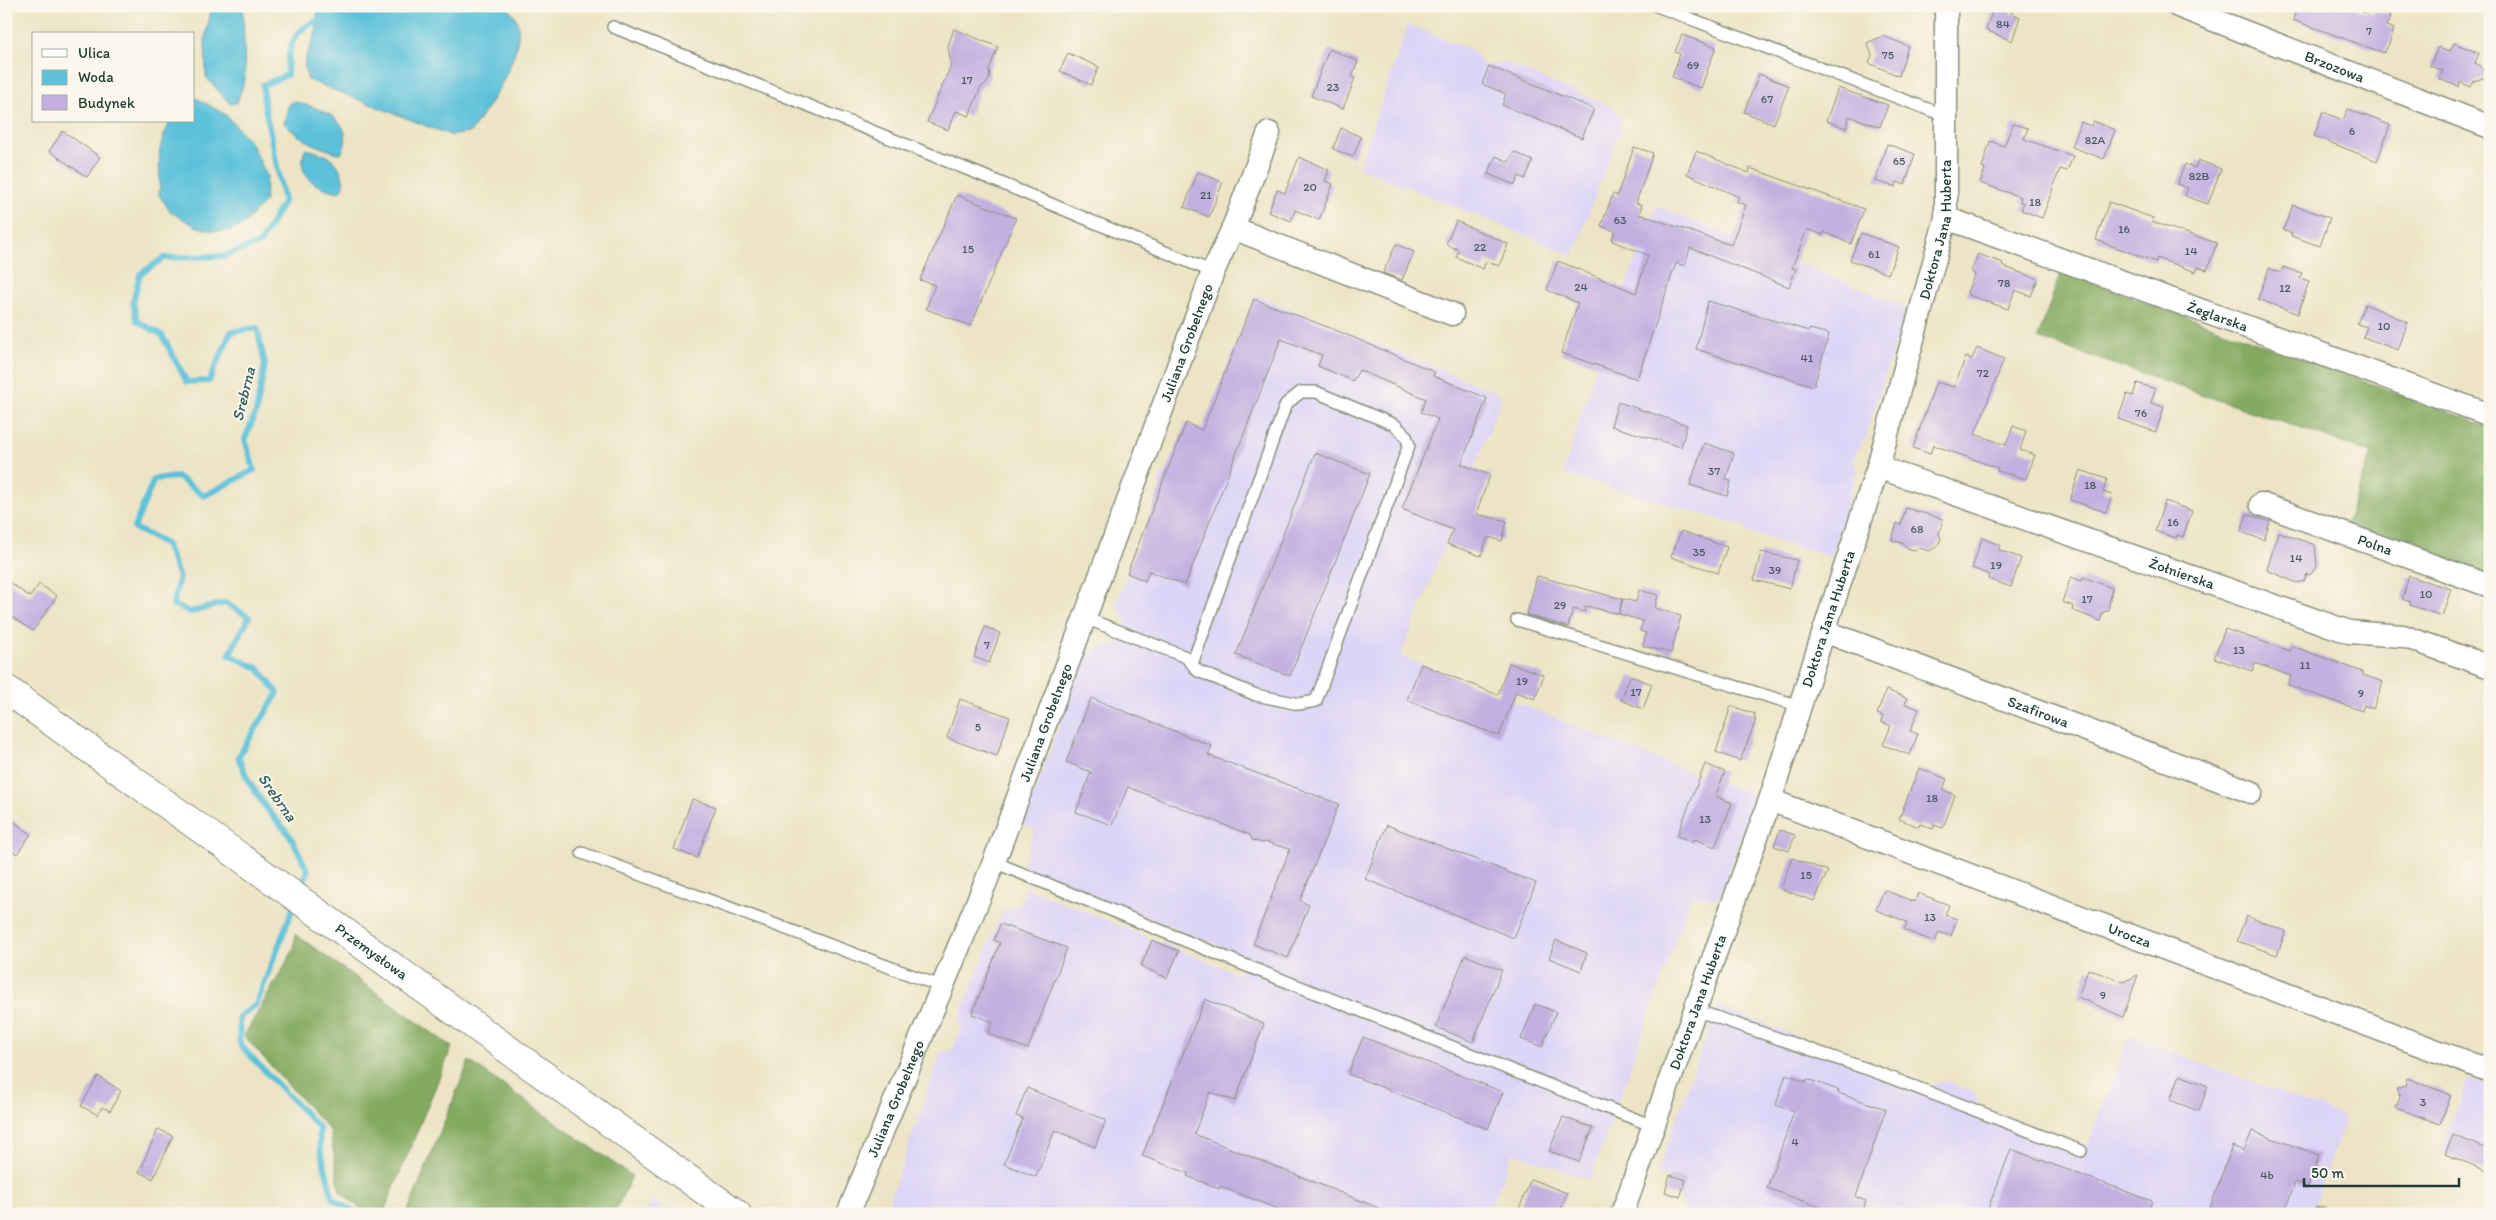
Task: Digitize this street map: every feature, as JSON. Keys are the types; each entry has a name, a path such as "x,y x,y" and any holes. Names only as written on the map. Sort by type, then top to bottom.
{"street":[{"name":"Doktora Jana Huberta","path":"1622,1214 1770,800 1878,467 1946,218 1946,6"},
{"name":"Brzozowa","path":"2178,6 2490,126"},
{"name":"Juliana Grobelnego","path":"848,1214 994,862 1212,272 1233,228 1269,133"},
{"name":"Żeglarska","path":"1946,218 2490,415"},
{"path":"1233,228 1452,314"},
{"name":"Żołnierska","path":"1878,467 2348,632 2403,636 2490,666"},
{"name":"Polna","path":"2261,504 2490,586"},
{"name":"Szafirowa","path":"1824,632 2250,792"},
{"name":"Przemysłowa","path":"6,689 737,1214"},
{"name":"Urocza","path":"1770,800 2490,1071"}],"lane":[{"path":"1657,6 1946,116"},
{"path":"612,27 984,176 1212,272"},
{"path":"1085,618 1186,657 1192,664 1198,671 1256,695 1299,704 1316,701 1410,445 1401,429 1316,392 1301,392 1286,404 1192,664"},
{"path":"1518,620 1800,706"},
{"path":"582,853 943,987"},
{"path":"994,862 1260,971 1653,1126"},
{"path":"1694,1014 1707,1014 1876,1072 2081,1151"}],"shaded area":[{"path":"1408,24 1473,51 1484,66 1505,63 1614,108 1622,124 1573,255 1359,167"},
{"path":"1656,206 1906,307 1865,440 1853,459 1857,468 1832,557 1747,532 1747,527 1563,474 1593,375"},
{"path":"1256,295 1496,392 1501,400 1401,656 1690,772 1755,795 1719,899 1692,895 1590,1180 1513,1152 1488,1214 885,1214 941,1052 952,1051 962,1028 958,1022 1002,911 1019,906 1025,887 1238,974 1245,956 1022,867 1035,830 1023,824 1086,652 1118,643 1126,621 1116,604 1161,486 1158,484 1162,474 1165,475 1186,423 1202,429"},
{"path":"1717,1006 1928,1086 1945,1081 1972,1091 1980,1107 2088,1146 2129,1036 2346,1118 2311,1214 1683,1214 1685,1205 1680,1197 1686,1180 1657,1174"},
{"path":"2468,1079 2490,1087 2490,1172 2440,1152"},
{"path":"652,1200 673,1214 645,1214"}],"green space":[{"path":"2061,271 2490,427 2490,581 2344,529 2372,453 2038,338"},
{"path":"295,934 452,1047 383,1214 367,1214 340,1192 330,1131 244,1036 294,949"},
{"path":"469,1061 632,1176 614,1214 407,1213"},
{"path":"2314,1204 2339,1214 2311,1214"}],"water":[{"path":"212,6 243,6 245,79 237,103 230,104 206,77 205,39"},
{"path":"317,6 506,6 516,18 518,31 517,46 504,78 470,133 450,135 308,80 305,61 316,32"},
{"path":"195,98 225,114 251,143 267,176 265,201 243,225 230,231 214,231 197,227 171,212 159,195 159,158 165,132 170,122 195,122"},
{"path":"296,102 326,112 341,125 345,133 345,143 341,154 310,142 296,134 284,123 289,103"},
{"path":"305,149 328,156 337,165 341,171 344,187 339,192 315,184 305,174 303,159"}],"building":[{"path":"1994,6 2014,6 2011,13 2020,17 2012,41 1986,30"},
{"path":"2297,6 2348,6 2365,13 2366,11 2373,14 2375,11 2391,15 2386,26 2394,29 2384,53 2293,20"},
{"path":"954,29 998,47 989,69 990,76 987,83 981,87 969,116 956,111 948,130 927,122 951,65 948,46"},
{"path":"1682,35 1716,47 1701,88 1672,77 1680,54 1675,52"},
{"path":"1883,36 1908,46 1899,76 1869,63 1872,55 1867,43"},
{"path":"2454,43 2479,53 2475,63 2481,66 2486,77 2474,81 2471,87 2460,82 2459,87 2439,79 2443,71 2430,66 2438,47 2450,51"},
{"path":"1329,49 1358,61 1352,77 1355,78 1343,109 1311,96"},
{"path":"1068,53 1099,67 1091,85 1060,71"},
{"path":"1489,66 1594,109 1582,138 1502,105 1506,94 1482,84"},
{"path":"1759,74 1789,86 1774,124 1744,112"},
{"path":"1838,88 1888,105 1880,127 1849,116 1846,128 1826,121"},
{"path":"2348,109 2390,125 2377,161 2314,136 2323,112 2343,120"},
{"path":"2093,121 2115,130 2104,159 2072,147 2081,122 2091,126"},
{"path":"2013,124 2028,128 2024,139 2073,156 2067,171 2060,169 2042,218 2021,210 2024,203 2020,202 2021,197 1980,183 1985,169 1982,168 1990,141 2004,146"},
{"path":"1341,128 1361,137 1353,157 1333,149"},
{"path":"63,131 100,157 87,177 49,151"},
{"path":"1887,144 1915,154 1905,185 1897,182 1896,187 1875,181"},
{"path":"1634,147 1653,153 1636,203 1642,205 1639,214 1731,245 1746,205 1737,202 1739,197 1687,174 1696,151 1749,173 1750,168 1864,209 1851,244 1824,232 1823,235 1807,229 1792,268 1796,269 1789,287 1690,248 1685,266 1676,263 1637,379 1561,353 1578,303 1547,290 1558,261 1636,293 1648,255 1612,241 1615,231 1601,226 1613,194 1617,196"},
{"path":"1514,152 1533,161 1525,179 1519,176 1515,185 1488,174 1496,156 1509,162"},
{"path":"1299,157 1329,170 1325,181 1333,184 1319,220 1295,210 1291,221 1268,212 1277,190 1285,193"},
{"path":"2198,160 2221,169 2208,204 2185,196 2188,188 2177,184 2185,164 2195,168"},
{"path":"1198,172 1223,182 1209,217 1184,207"},
{"path":"957,195 1016,218 971,326 926,309 935,285 920,280"},
{"path":"2109,202 2153,218 2152,222 2217,243 2207,270 2198,267 2196,272 2157,258 2156,262 2096,240"},
{"path":"2293,205 2330,218 2320,246 2291,236 2292,233 2283,230"},
{"path":"1456,221 1508,244 1499,266 1486,261 1483,269 1456,257 1459,250 1446,244"},
{"path":"1861,233 1899,247 1888,274 1850,260"},
{"path":"1396,244 1414,252 1402,280 1383,273"},
{"path":"1978,254 2003,263 2002,266 2038,279 2031,296 2015,290 2008,309 1968,295 1967,292 1975,274 1971,272"},
{"path":"2283,267 2302,273 2300,278 2309,281 2298,314 2258,299 2269,268 2281,273"},
{"path":"1254,299 1333,329 1435,372 1433,376 1487,398 1461,464 1490,475 1476,514 1507,521 1502,541 1488,537 1481,556 1447,544 1453,530 1402,509 1438,419 1421,412 1426,399 1359,370 1353,381 1318,366 1322,355 1281,339 1185,585 1149,571 1145,581 1127,573 1186,423 1202,430"},
{"path":"1708,301 1809,331 1810,329 1829,334 1814,386 1696,349"},
{"path":"2365,304 2408,322 2398,350 2363,337 2367,327 2357,324"},
{"path":"1977,348 2004,359 1975,434 2006,445 2013,426 2026,431 2020,450 2035,455 2026,479 1997,471 1998,468 1933,445 1930,454 1913,448 1936,382 1954,387 1966,357 1972,359"},
{"path":"2137,383 2155,389 2151,403 2164,407 2156,432 2118,419 2127,394 2133,396"},
{"path":"1618,402 1687,425 1681,447 1611,426"},
{"path":"1704,443 1734,453 1726,479 1731,481 1727,496 1690,485"},
{"path":"1315,453 1370,474 1290,676 1236,655"},
{"path":"2080,470 2107,479 2103,492 2112,495 2106,512 2070,500"},
{"path":"2165,501 2192,511 2183,537 2177,535 2176,538 2155,531"},
{"path":"1906,508 1943,519 1938,546 1929,551 1919,548 1914,550 1892,540 1897,523 1901,525"},
{"path":"2247,514 2270,522 2264,540 2241,532"},
{"path":"1681,531 1727,547 1718,573 1671,557"},
{"path":"2278,532 2315,545 2317,566 2310,575 2307,574 2304,581 2297,583 2267,570"},
{"path":"1982,538 2000,545 1999,550 2021,558 2011,587 1988,579 1990,575 1972,568"},
{"path":"1761,552 1797,560 1790,589 1754,580"},
{"path":"1537,576 1622,599 1619,614 1586,606 1585,612 1573,609 1568,627 1527,615"},
{"path":"2409,576 2451,589 2442,616 2410,605 2411,602 2402,599"},
{"path":"2071,577 2082,581 2083,577 2112,588 2108,611 2103,612 2100,621 2072,610 2073,606 2062,602"},
{"path":"6,580 30,597 39,584 57,596 33,631 6,613"},
{"path":"1639,590 1658,595 1655,608 1681,616 1671,653 1643,646 1646,633 1640,631 1643,621 1619,614 1623,599 1636,602"},
{"path":"985,627 1000,633 989,663 974,657"},
{"path":"2225,629 2290,651 2292,646 2363,672 2363,675 2383,682 2373,709 2364,705 2362,711 2288,685 2291,676 2255,663 2252,671 2214,658"},
{"path":"1509,663 1544,675 1535,699 1516,692 1499,736 1407,700 1421,664 1498,695"},
{"path":"1630,676 1652,684 1643,709 1621,700"},
{"path":"1886,690 1907,698 1905,704 1919,709 1910,731 1918,734 1910,755 1883,745 1891,726 1881,722 1883,716 1877,714"},
{"path":"1091,698 1212,746 1208,755 1339,804 1300,901 1309,905 1288,958 1253,944 1290,849 1252,840 1250,835 1128,787 1112,825 1076,812 1091,772 1066,762"},
{"path":"960,699 1010,717 997,756 947,738"},
{"path":"1731,706 1755,714 1754,720 1756,720 1740,761 1716,752"},
{"path":"1705,764 1725,772 1715,796 1732,803 1715,847 1695,839 1693,842 1677,836"},
{"path":"1919,768 1947,779 1943,790 1955,795 1943,828 1934,825 1933,829 1920,824 1919,827 1899,819"},
{"path":"692,799 716,807 697,858 674,849"},
{"path":"6,816 31,834 17,854 6,847"},
{"path":"1387,825 1536,883 1514,938 1365,879"},
{"path":"1780,830 1795,835 1789,851 1774,846"},
{"path":"1792,858 1828,871 1814,901 1781,889"},
{"path":"1884,890 1915,902 1918,893 1949,905 1945,915 1957,919 1951,936 1939,932 1935,942 1904,930 1907,922 1876,910"},
{"path":"2246,916 2286,931 2277,955 2237,941"},
{"path":"1000,924 1067,948 1028,1049 988,1034 993,1022 972,1014 1000,943 994,940"},
{"path":"1152,940 1179,951 1167,978 1141,966"},
{"path":"1556,940 1587,953 1581,971 1549,958"},
{"path":"1465,955 1502,970 1473,1042 1436,1027"},
{"path":"2088,969 2123,982 2138,975 2123,1017 2078,997"},
{"path":"1205,999 1264,1024 1235,1101 1210,1092 1194,1134 1394,1214 1290,1214 1220,1186 1219,1189 1187,1176 1188,1173 1142,1156"},
{"path":"1535,1004 1556,1012 1542,1047 1521,1039"},
{"path":"1363,1037 1503,1092 1488,1129 1348,1074"},
{"path":"1786,1074 1806,1082 1807,1079 1839,1090 1838,1093 1886,1109 1856,1197 1866,1201 1862,1214 1839,1214 1767,1188 1794,1112 1776,1105"},
{"path":"2180,1075 2208,1086 2199,1111 2170,1100"},
{"path":"98,1076 121,1091 110,1111 102,1107 98,1115 81,1106"},
{"path":"2407,1078 2451,1095 2440,1124 2396,1108 2400,1097 2396,1089 2405,1086"},
{"path":"1027,1088 1106,1120 1095,1147 1055,1130 1036,1177 1004,1164 1023,1118 1016,1116"},
{"path":"1563,1117 1593,1128 1579,1162 1549,1151"},
{"path":"158,1129 173,1136 153,1179 139,1172"},
{"path":"2252,1131 2319,1155 2308,1187 2295,1182 2284,1214 2208,1214 2232,1146 2244,1151"},
{"path":"2453,1135 2490,1150 2490,1172 2445,1154"},
{"path":"2011,1149 2152,1201 2147,1214 1986,1214"},
{"path":"1670,1175 1686,1180 1680,1197 1665,1192"},
{"path":"1531,1179 1567,1193 1559,1214 1517,1214"}],"waterway":[{"name":"Srebrna","path":"300,891 308,871 291,837 267,809 249,782 238,757 278,693 258,668 229,655 249,617 225,603 191,612 173,605 179,577 166,544 134,528 154,479 178,477 204,496 254,470 245,439 256,412 265,364 257,328 231,332 209,381 187,382 162,335 137,321 133,302 140,274 164,258 224,256 260,243 284,201 264,103 263,85 287,75 289,55 294,39 305,27 324,18"},
{"name":"Srebrna","path":"294,905 256,1005 239,1017 240,1045 319,1128 320,1147 333,1199 358,1214"}]}
